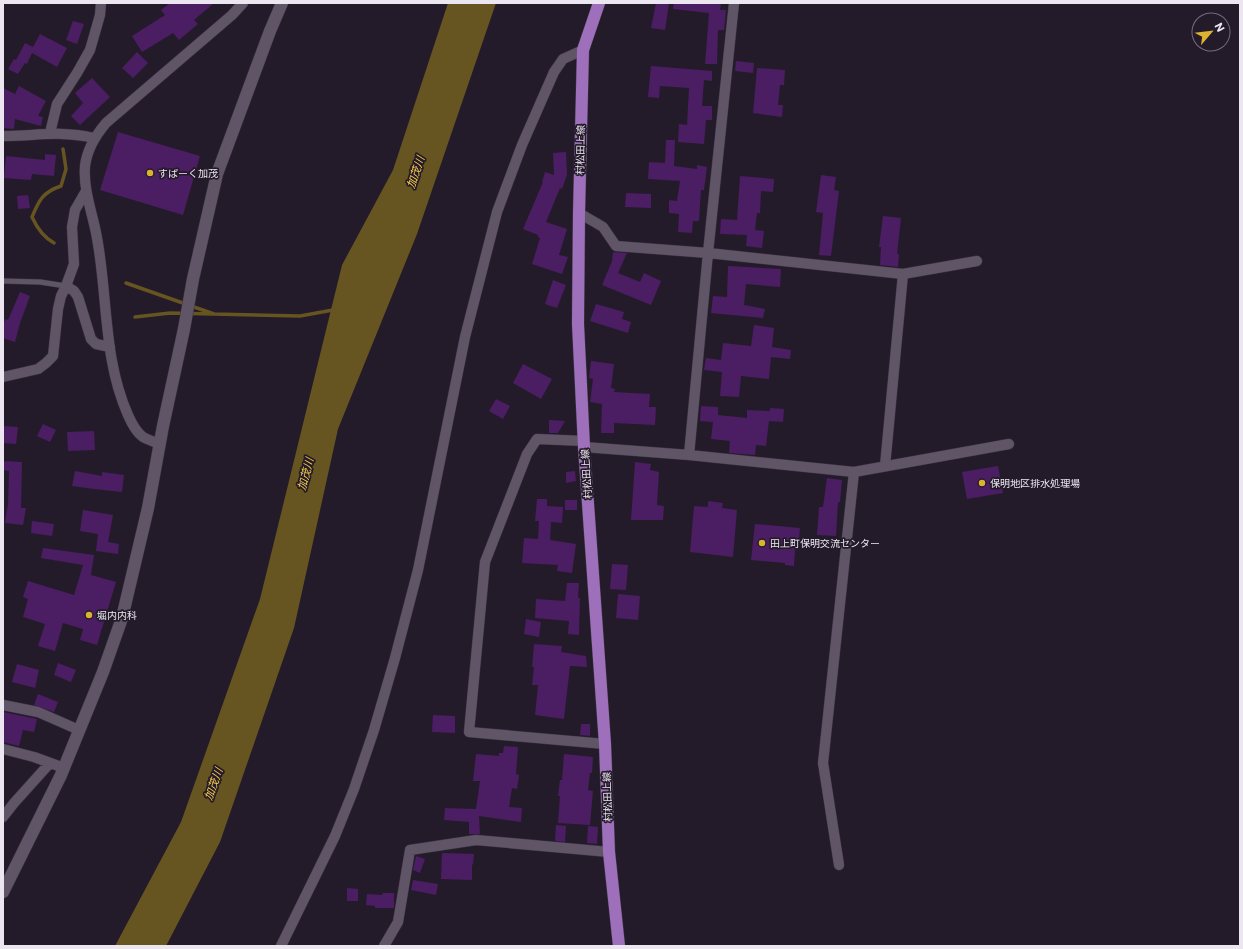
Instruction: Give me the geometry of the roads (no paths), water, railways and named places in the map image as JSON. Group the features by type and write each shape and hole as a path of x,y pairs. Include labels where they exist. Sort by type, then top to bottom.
{"main road":[{"name":"村松田上線","path":"599,3 583,50 578,324 584,444 605,744 609,852 619,946"}],"street":[{"path":"50,133 57,104 90,50 100,15 101,3"},
{"path":"160,444 143,437 136,430 130,420 118,389 110,347 98,238 86,191 85,167 88,151 94,138 106,123 232,15 243,3"},
{"path":"3,892 29,842 64,768 103,672 122,618 148,508 193,279 217,174 270,31 282,3"},
{"path":"689,455 708,252 734,3"},
{"path":"281,946 335,836 361,767 393,665 418,570 465,337 497,212 522,145 554,72 563,59 583,50"},
{"path":"3,136 50,133 80,134 94,138"},
{"path":"3,377 38,369 53,356 60,296 66,286 74,264 72,226 75,210 86,191"},
{"path":"579,213 603,227 616,246 708,252 903,274 977,261"},
{"path":"885,466 903,274"},
{"path":"66,286 74,291 78,297 91,339 96,344 110,347"},
{"path":"605,744 469,732 485,562 527,454 537,440 854,472 1009,444"},
{"path":"839,865 823,763 854,472"},
{"path":"3,705 38,712 79,730"},
{"path":"3,749 64,768"},
{"path":"3,817 50,763"},
{"path":"3,802 14,803"},
{"path":"384,946 398,922 410,850 476,840 609,852"}],"lane":[{"path":"3,281 22,281 66,286"}],"water":[{"name":"加茂川","path":"448,3 496,3 417,234 338,429 294,628 220,842 166,946 115,946 181,822 260,599 342,265 393,170"}],"waterway":[{"path":"54,243 41,232 32,217 42,197 55,188 61,186 66,169 63,149"},
{"path":"126,283 214,314"},
{"path":"135,317 170,313 300,316 333,310"}],"place":[{"name":"すぱーく加茂","path":"150,173"},
{"name":"保明地区排水処理場","path":"982,483"},
{"name":"田上町保明交流センター","path":"762,543"},
{"name":"堀内内科","path":"89,615"}]}
